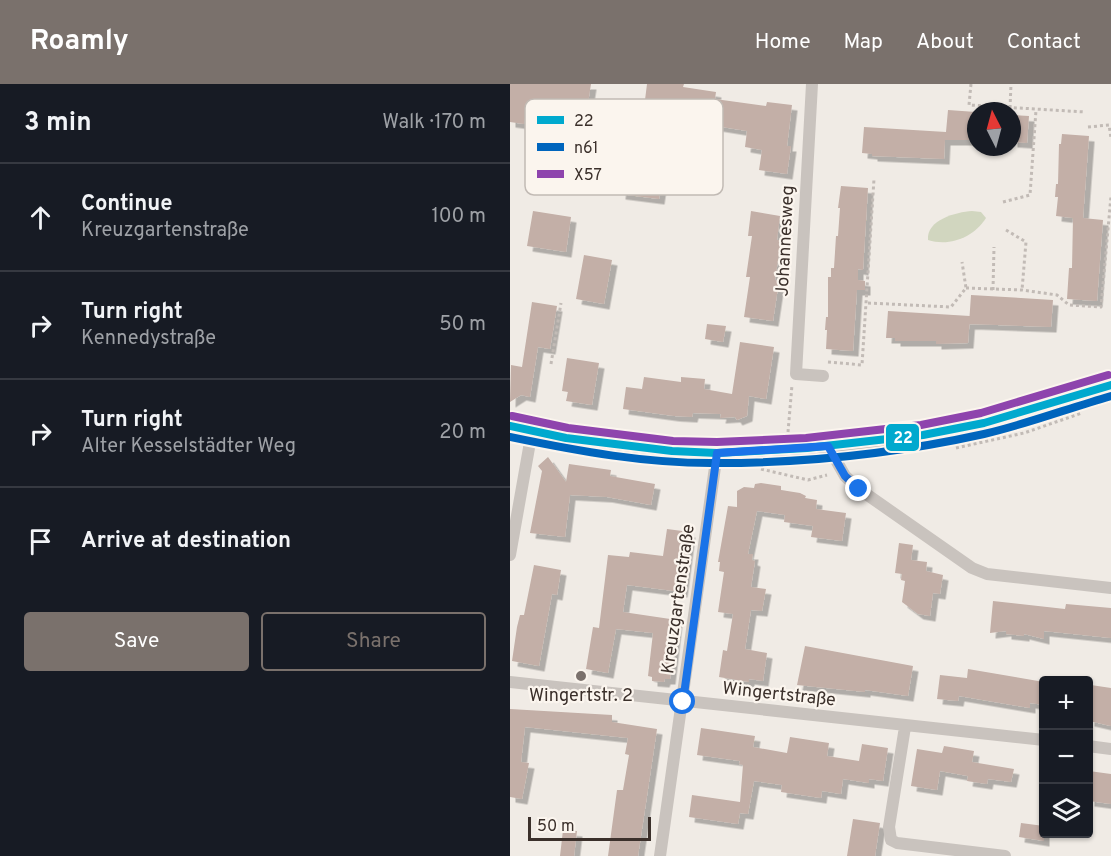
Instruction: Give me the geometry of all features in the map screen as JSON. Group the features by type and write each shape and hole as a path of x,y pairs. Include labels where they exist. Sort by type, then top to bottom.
{"main road":[{"path":"510,426 629,447 717,453 787,449 923,435 984,423 1111,385"}],"street":[{"name":"Johannesweg","path":"796,375 812,84"},
{"path":"796,375 823,376"},
{"path":"510,555 532,431"},
{"path":"828,446 845,476 859,489 972,568 1008,578 1111,588"},
{"name":"Kreuzgartenstraße","path":"660,856 717,453"},
{"name":"Wingertstraße","path":"510,682 905,727 1039,740"},
{"path":"905,727 889,827 891,840 897,843 1005,856"},
{"path":"1093,747 1111,749"}],"path":[{"path":"969,102 971,84"},
{"path":"1010,102 1011,84"},
{"path":"1021,109 1085,112"},
{"path":"1003,202 1030,195 1036,110"},
{"path":"1088,127 1109,126 1111,138"},
{"path":"823,376 828,362 862,365 868,303 874,179"},
{"path":"966,288 1022,290 1057,296 1069,305 1101,307 1111,196"},
{"path":"1006,230 1026,242 1022,290"},
{"path":"993,290 994,247"},
{"path":"1105,261 1111,261"},
{"path":"868,303 951,307 966,288 962,262"},
{"path":"550,363 561,303"},
{"path":"787,449 790,389 796,375"}],"green space":[{"path":"972,211 981,212 986,218 968,235 945,242 928,240 932,227 943,218"}],"building":[{"path":"510,84 591,84 589,99 525,99 524,124 510,122"},
{"path":"647,84 684,84 683,87 716,92 715,99 645,99"},
{"path":"723,100 766,106 767,102 792,105 787,146 791,146 787,174 759,170 762,150 745,147 747,131 723,127"},
{"path":"948,110 967,111 967,140 945,140 944,159 872,156 872,154 862,153 864,127 946,132"},
{"path":"1021,116 1029,116 1027,143 1021,143"},
{"path":"1062,134 1089,136 1083,218 1103,220 1097,301 1067,299 1069,268 1072,268 1073,218 1056,216 1058,197 1055,197 1056,184 1058,184 1059,144 1061,144"},
{"path":"841,186 868,188 863,270 858,269 858,280 865,281 865,290 857,290 853,351 826,349 828,277 831,277 831,268 834,268"},
{"path":"628,195 660,195 659,199"},
{"path":"533,211 571,217 566,252 527,246"},
{"path":"751,211 780,216 777,240 781,240 775,280 779,281 773,321 744,317 750,277 746,277 752,236 748,236"},
{"path":"584,255 612,260 604,304 576,299"},
{"path":"971,295 1053,300 1051,327 969,324"},
{"path":"532,302 557,306 550,349 538,347 530,397 521,395 510,402 511,365 522,367"},
{"path":"888,311 970,316 968,343 936,344 936,341 895,341 895,338 886,338"},
{"path":"707,324 726,326 723,342 705,339"},
{"path":"740,342 774,347 766,399 749,396 747,416 737,420 735,417 720,418 721,414 693,413 692,417 623,409 626,387 642,389 644,377 681,382 681,377 705,379 704,389 732,394"},
{"path":"567,358 599,363 592,405 566,401 568,392 562,391"},
{"path":"548,457 566,482 569,464 611,470 610,476 655,484 651,505 607,497 570,495 565,537 530,533 542,471 538,466"},
{"path":"755,484 781,486 781,490 800,493 806,496 805,498 817,500 816,509 846,513 842,541 811,537 813,526 784,522 785,515 757,511 748,554 753,554 752,560 755,561 751,587 766,589 762,611 751,610 745,649 767,653 763,681 749,679 749,682 719,677 723,650 727,651 733,614 718,612 724,572 719,571 720,562 718,562 728,506 737,507 737,491 744,487 754,488"},
{"path":"667,529 690,532 682,592 627,585 623,612 677,620 670,679 665,679 664,682 652,681 652,677 648,676 653,633 616,629 608,673 586,669 593,627 599,628 608,555 629,557 630,552 663,556"},
{"path":"899,543 913,545 911,560 927,562 926,571 943,575 940,594 933,593 930,616 918,614 902,602 905,581 901,580 902,574 895,573"},
{"path":"534,565 561,570 557,595 552,594 539,666 512,661 517,627 520,615 524,615"},
{"path":"993,601 1065,609 1066,604 1111,608 1111,638 1044,631 1044,639 1024,634 1024,636 1006,634 1006,631 990,633"},
{"path":"805,646 913,666 908,696 797,685"},
{"path":"968,669 1039,681 1039,704 1030,703 1030,708 959,696 958,701 937,699 940,675 967,678"},
{"path":"1093,685 1111,688 1111,726 1093,722"},
{"path":"510,709 612,715 612,722 657,729 638,856 608,856 617,790 623,790 629,755 625,754 628,738 525,727 521,762 529,763 522,799 510,797"},
{"path":"701,728 755,736 753,747 787,753 790,737 829,743 827,756 859,761 862,744 888,748 883,781 869,779 869,783 843,779 841,794 822,791 821,798 781,792 782,785 754,781 748,814 740,813 738,824 689,817 692,795 740,802 743,765 739,764 740,761 697,755"},
{"path":"944,746 974,751 972,762 1014,769 1011,782 988,779 987,784 967,781 968,776 940,771 937,790 911,786 917,749 942,753"},
{"path":"1093,772 1111,774 1111,804 1093,802"},
{"path":"853,819 880,823 875,856 847,856"},
{"path":"1021,823 1039,825 1039,838 1044,838 1044,841 1019,837"},
{"path":"563,830 577,831 574,856 560,856"}],"transit line":[{"name":"X57","path":"512,416 568,428 673,441 717,442 806,438 921,425 981,413 1108,375"},
{"name":"22","path":"510,426 566,438 672,451 717,453 807,448 923,435 984,423 1111,385"},
{"name":"n61","path":"510,437 587,452 692,463 751,463 818,459 919,447 984,434 1111,396"}],"place":[{"name":"Wingertstr. 2","path":"581,676"}],"route":[{"path":"683,702 717,453 828,446 845,476 859,489"}]}
